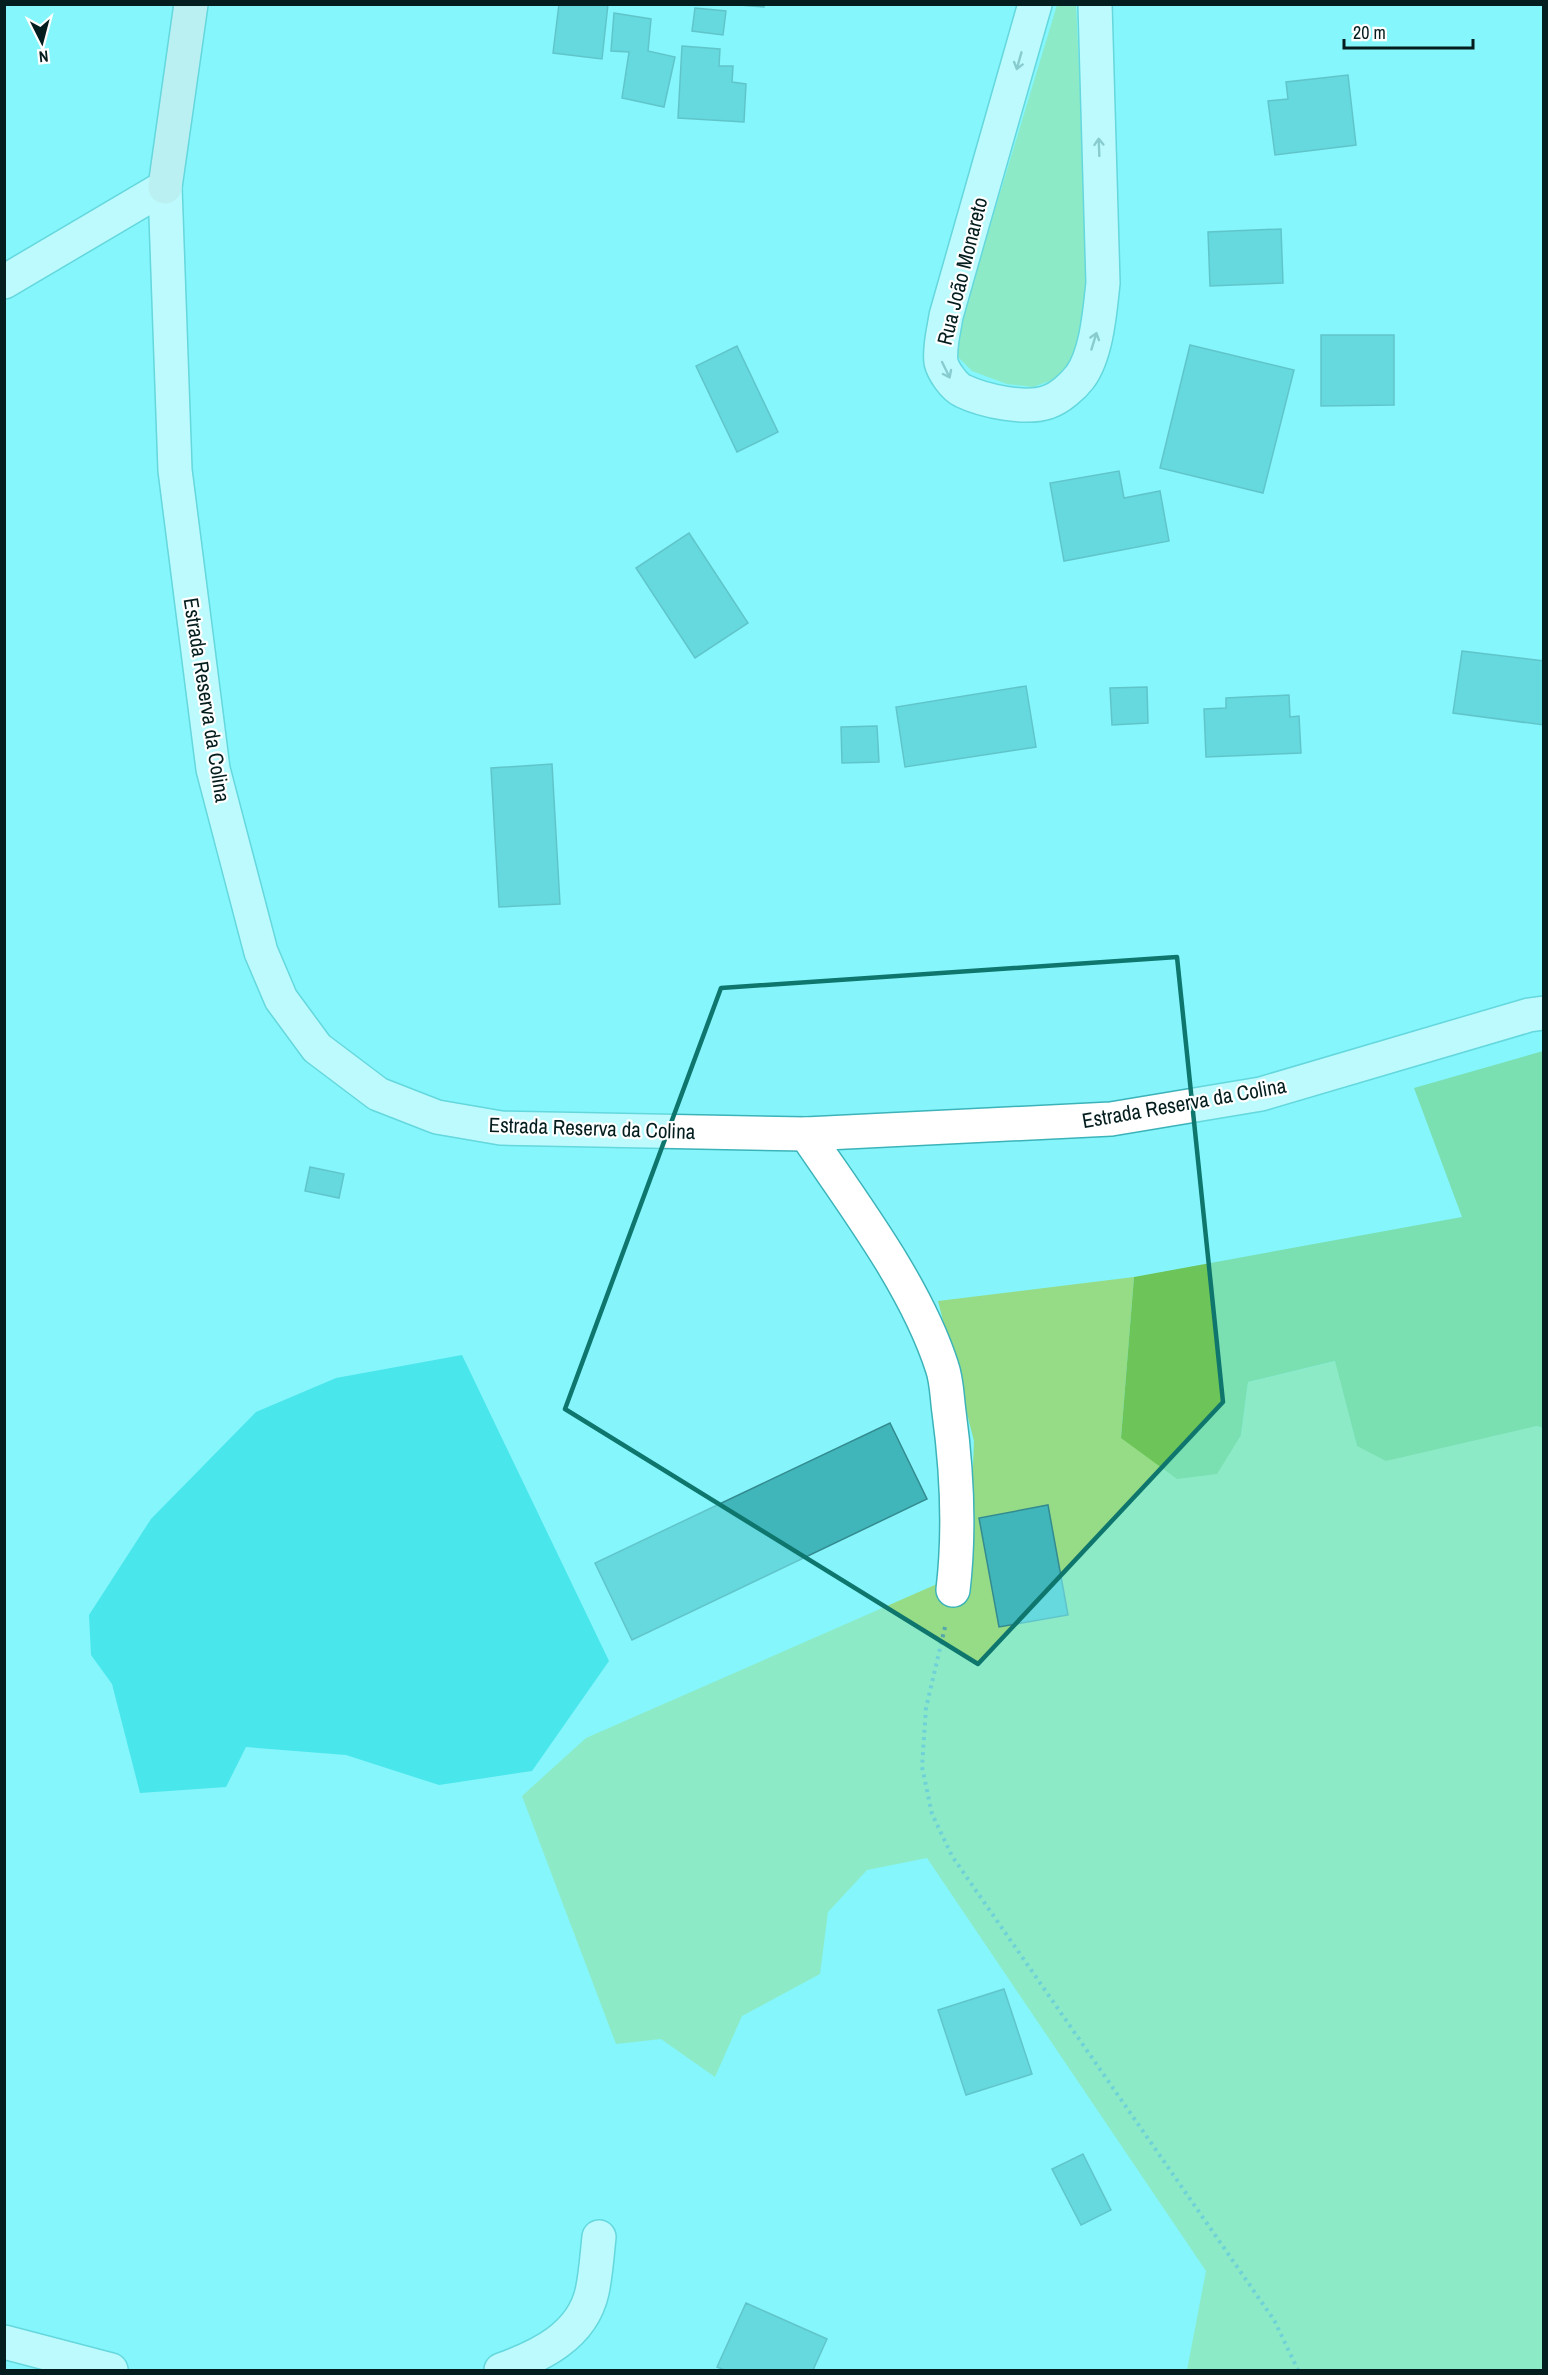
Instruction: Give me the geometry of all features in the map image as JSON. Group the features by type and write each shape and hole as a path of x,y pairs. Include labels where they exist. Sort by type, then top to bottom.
{"main road":[{"path":"165,187 191,4"}],"street":[{"name":"Rua João Monareto","path":"1035,4 946,316 941,363 949,378 960,390 992,400 1027,406 1049,402 1069,389 1082,375 1098,326 1103,283 1095,4"},
{"path":"4,282 165,187"},
{"name":"Estrada Reserva da Colina","path":"165,187 175,470 213,769 255,932 281,999 317,1048 378,1094 437,1117 501,1128 806,1134 1111,1119 1261,1094 1529,1015 1544,1013"},
{"path":"806,1134 898,1273 943,1368 951,1428 957,1506 957,1555 953,1590"},
{"path":"501,2370 534,2359 564,2338 582,2318 592,2293 599,2237"},
{"path":"4,2342 111,2370"}],"path":[{"path":"953,1590 926,1708 922,1767 932,1814 952,1856 1274,2320 1298,2370"}],"highlighted area":[{"path":"1177,957 1223,1402 978,1664 565,1409 721,988"}],"green space":[{"path":"1057,5 1076,5 1089,275 1083,326 1069,365 1055,379 1033,387 1007,384 972,371 958,357 955,342"},
{"path":"1543,1051 1543,1428 1537,1426 1386,1461 1357,1446 1335,1361 1248,1382 1241,1435 1217,1474 1177,1479 1121,1438 1134,1277 1462,1217 1414,1088"},
{"path":"1134,1277 1121,1438 1241,1435 1248,1382 1336,1361 1357,1446 1537,1426 1543,1428 1543,2370 1187,2370 1206,2271 927,1858 867,1870 828,1912 820,1974 742,2016 715,2077 661,2039 616,2044 522,1796 586,1738 969,1570 974,1441 938,1301"}],"water":[{"path":"462,1355 609,1661 532,1771 439,1785 346,1755 246,1747 226,1787 140,1793 112,1684 91,1655 89,1615 151,1519 256,1412 336,1378"}],"building":[{"path":"559,4 608,4 602,59 553,53"},
{"path":"727,4 764,4 764,7"},
{"path":"695,8 726,11 723,35 692,31"},
{"path":"614,13 651,19 648,51 675,57 664,107 622,98 629,52 611,51"},
{"path":"682,46 720,49 719,66 733,66 732,82 746,84 744,122 678,118"},
{"path":"1348,75 1356,145 1275,155 1268,101 1288,99 1286,82"},
{"path":"1281,229 1283,283 1210,286 1208,232"},
{"path":"1321,335 1394,335 1394,405 1321,406"},
{"path":"1190,345 1294,370 1263,493 1160,468"},
{"path":"737,346 778,432 737,452 696,366"},
{"path":"1119,471 1124,498 1160,491 1169,541 1064,561 1050,483"},
{"path":"689,533 748,623 695,658 636,568"},
{"path":"1462,651 1544,661 1544,725 1453,713"},
{"path":"1026,686 1036,747 905,767 896,707"},
{"path":"1147,687 1148,723 1112,725 1110,688"},
{"path":"1289,695 1290,717 1299,716 1301,753 1206,757 1204,709 1226,708 1226,698"},
{"path":"877,726 879,762 842,763 841,727"},
{"path":"552,764 560,904 499,907 491,768"},
{"path":"310,1167 344,1174 339,1198 305,1191"},
{"path":"890,1423 927,1499 632,1640 595,1563"},
{"path":"1048,1505 1068,1615 999,1627 979,1518"},
{"path":"1004,1989 1032,2074 966,2095 938,2010"},
{"path":"1083,2154 1111,2210 1081,2225 1052,2169"},
{"path":"746,2303 827,2339 813,2370 725,2370 717,2367"}]}
